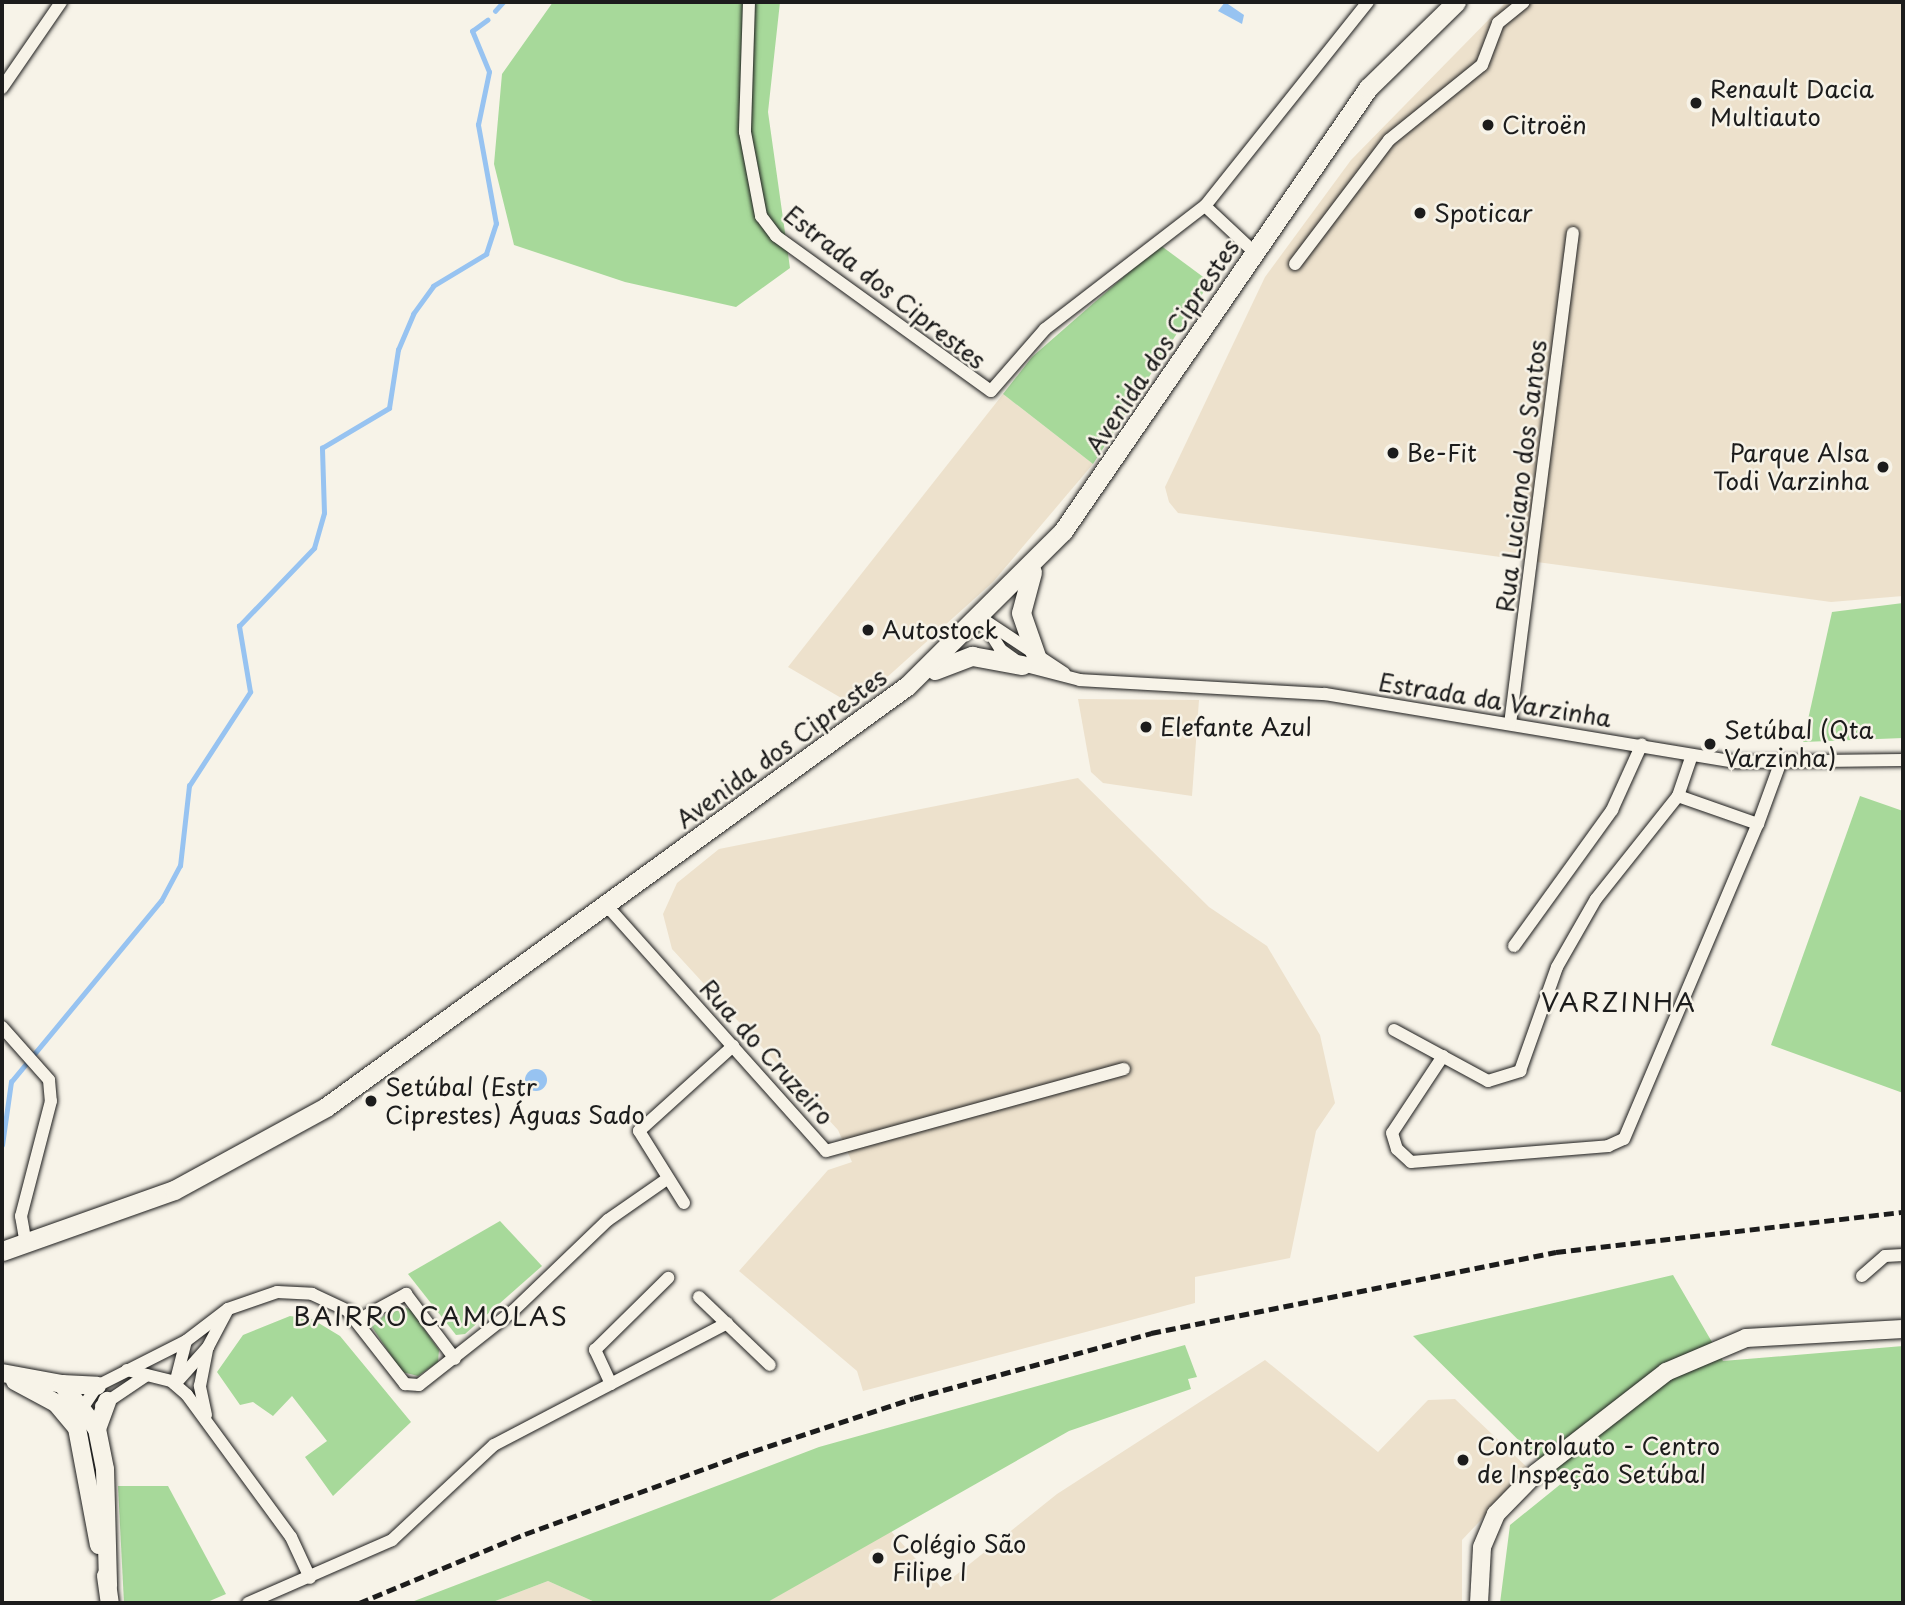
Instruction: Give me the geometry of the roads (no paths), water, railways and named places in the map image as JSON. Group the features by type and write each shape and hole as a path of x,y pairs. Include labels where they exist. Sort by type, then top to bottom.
{"main road":[{"name":"Avenida dos Ciprestes","path":"2,1251 174,1190 290,1128 608,907 907,686 981,618 1042,556 1096,488 1368,88 1456,2"},
{"path":"907,686 963,656 1029,661 1021,612 1023,588 1042,556"},
{"path":"1479,1603 1482,1547 1496,1514 1536,1473 1666,1372 1746,1338 1903,1329"},
{"path":"2,1374 42,1392 97,1429"},
{"path":"2,1374 102,1393 97,1429 106,1480 109,1595"},
{"path":"62,1384 78,1414 109,1595"}],"street":[{"path":"2,89 61,2"},
{"name":"Estrada dos Ciprestes","path":"749,2 746,132 761,216 776,236 839,276 975,386 991,391 1002,385 1045,329 1205,206 1368,2"},
{"path":"1295,264 1390,140 1482,65 1498,23 1524,2"},
{"path":"1205,206 1255,253"},
{"name":"Rua Luciano dos Santos","path":"1510,724 1573,233"},
{"name":"Estrada da Varzinha","path":"981,618 1000,649 1080,680 1325,694 1642,744 1692,755 1780,764 1903,760"},
{"path":"1514,946 1612,810 1642,744"},
{"path":"1394,1030 1488,1081 1520,1071 1558,967 1596,899 1678,796 1692,755"},
{"path":"1443,1056 1392,1133 1397,1149 1411,1162 1608,1146 1624,1139 1758,824 1780,764"},
{"path":"1678,796 1758,824"},
{"name":"Rua do Cruzeiro","path":"608,907 827,1151 1124,1069"},
{"path":"2,1027 45,1073 51,1101 21,1216 26,1244"},
{"path":"684,1203 667,1179 640,1128 733,1046"},
{"path":"78,1414 127,1370 186,1341 228,1309 291,1291 318,1296 358,1320 407,1385 419,1385 455,1359 608,1220 667,1179"},
{"path":"1862,1276 1885,1256 1903,1255"},
{"path":"611,1384 596,1350 668,1278"},
{"path":"358,1320 406,1294 455,1359"},
{"path":"699,1297 770,1365"},
{"path":"175,1384 208,1347 228,1309"},
{"path":"248,1603 392,1540 494,1445 727,1324"},
{"path":"175,1384 186,1341"},
{"path":"208,1347 200,1386 208,1421"},
{"path":"127,1370 175,1384 208,1421 291,1537 310,1578"},
{"path":"102,1393 147,1375"}],"water":[{"path":"1225,2 1244,15 1242,24 1218,11"},
{"path":"536,1069 544,1072 547,1080 544,1088 536,1091 528,1088 525,1080 528,1072"}],"waterway":[{"path":"495,11 503,2"},
{"path":"2,1145 11,1082 161,901 180,866 189,786 250,692 239,626 314,548 324,513 322,448 389,408 398,350 413,314 433,286 486,254 496,224 478,125 489,72 472,31 487,20"}],"railway":[{"path":"359,1603 525,1534 739,1456 914,1398 1151,1333 1556,1252 1903,1212"}],"place":[{"name":"Renault Dacia Multiauto","path":"1696,103"},
{"name":"Citroën","path":"1488,125"},
{"name":"Spoticar","path":"1420,213"},
{"name":"Be-Fit","path":"1393,453"},
{"name":"Parque Alsa Todi Varzinha","path":"1883,467"},
{"name":"Autostock","path":"868,630"},
{"name":"Elefante Azul","path":"1146,727"},
{"name":"Setúbal (Qta Varzinha)","path":"1710,744"},
{"name":"Setúbal (Estr Ciprestes) Águas Sado","path":"371,1101"},
{"name":"Controlauto - Centro de Inspeção Setúbal","path":"1463,1460"},
{"name":"Colégio São Filipe I","path":"878,1558"}],"district":[{"name":"VARZINHA","path":"1619,1002"},
{"name":"BAIRRO CAMOLAS","path":"431,1316"}]}
